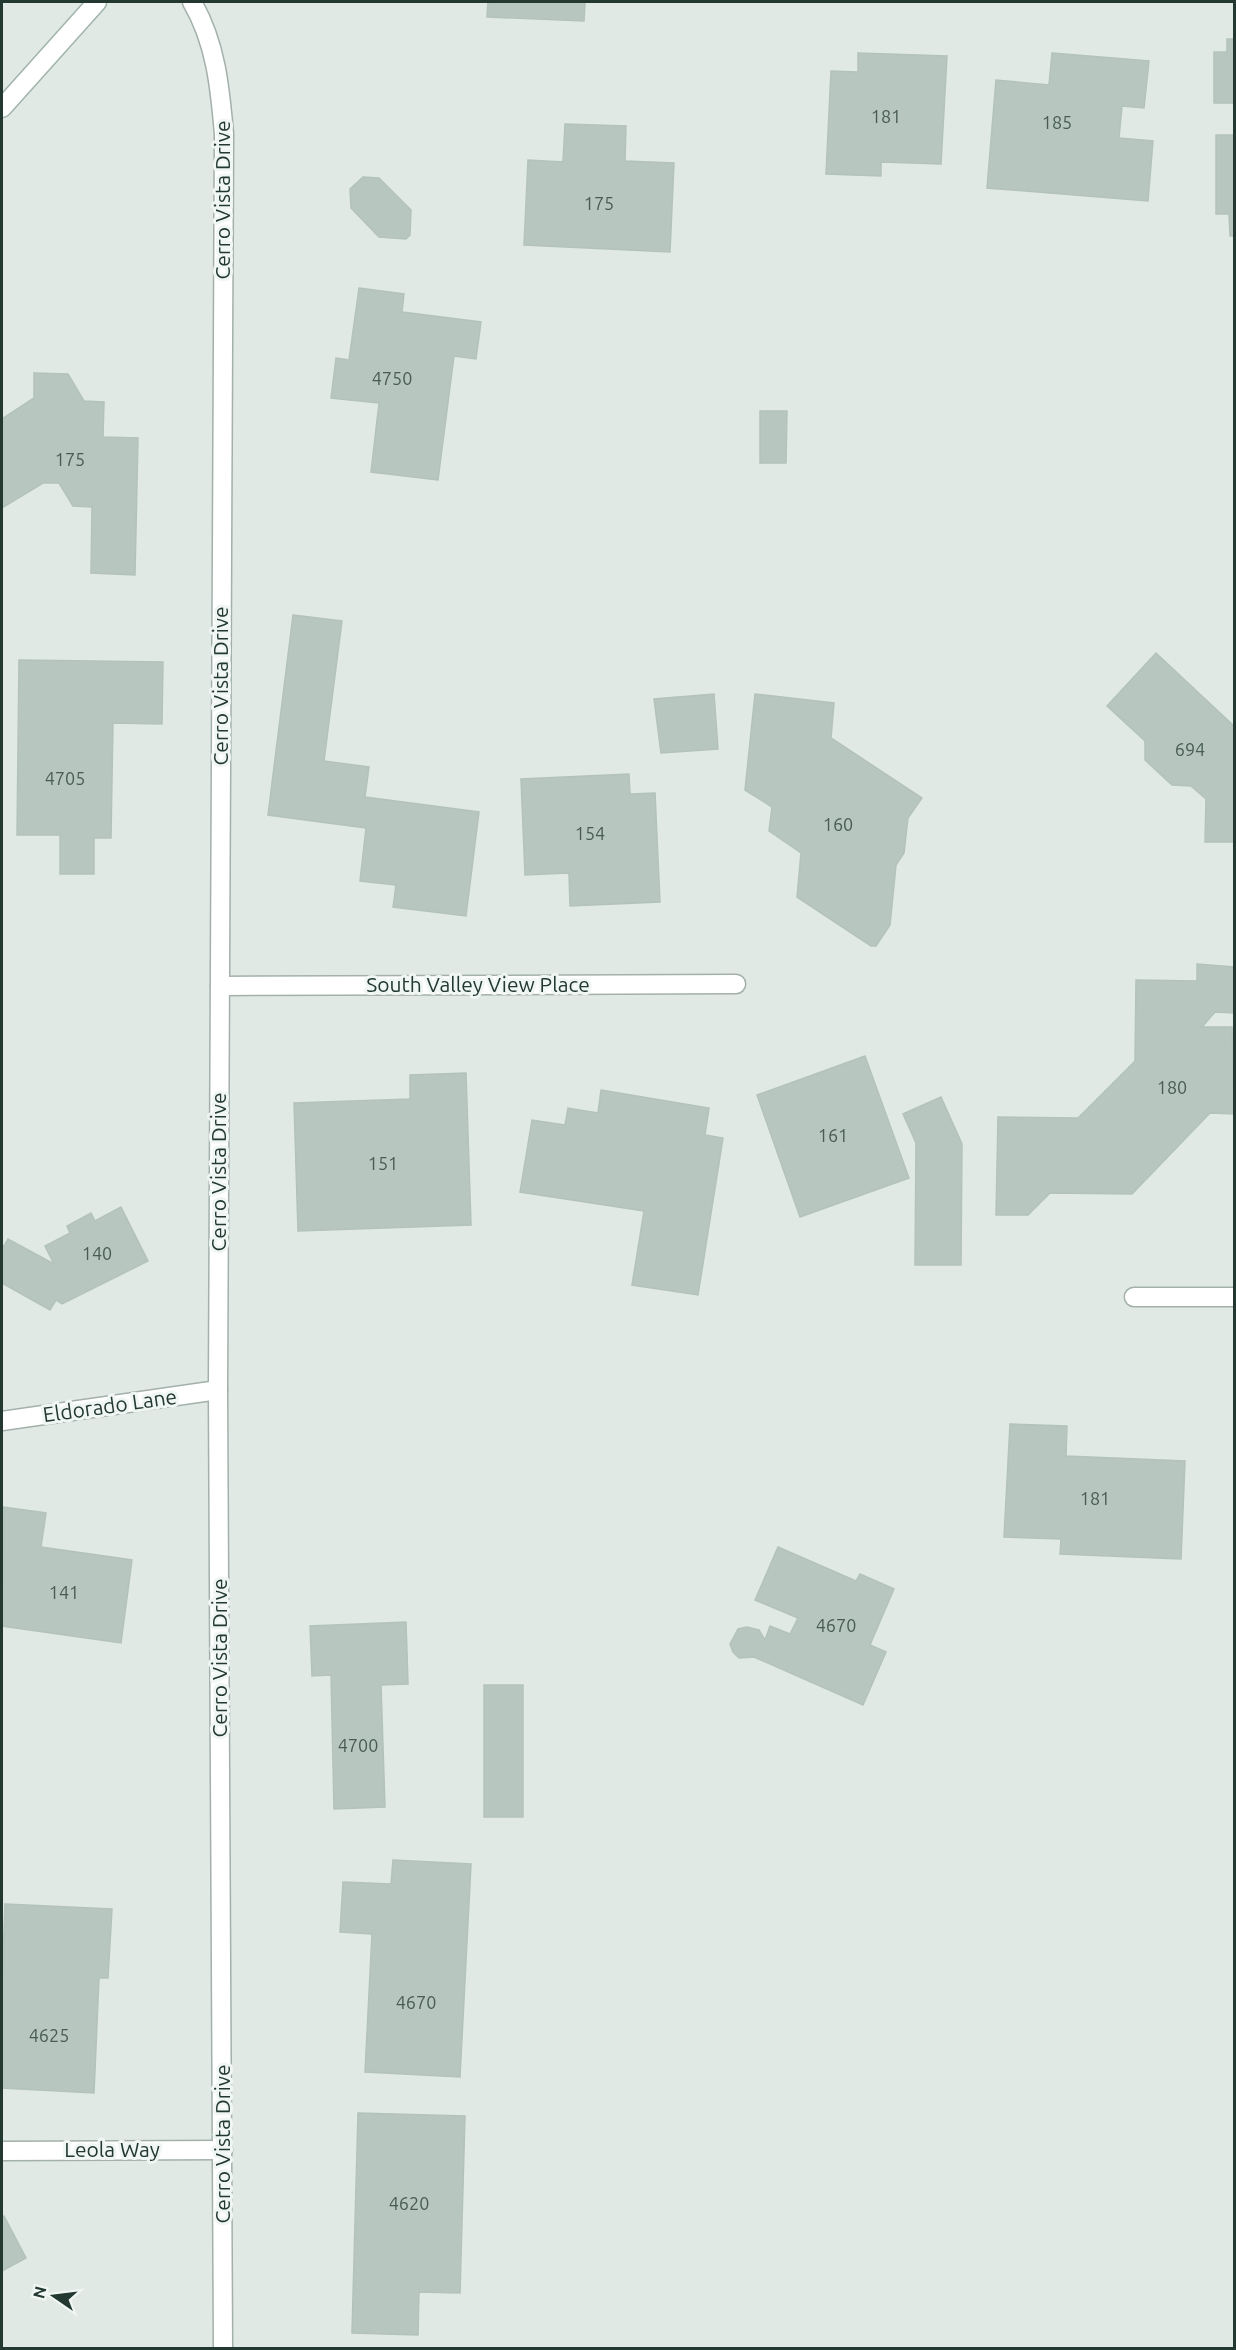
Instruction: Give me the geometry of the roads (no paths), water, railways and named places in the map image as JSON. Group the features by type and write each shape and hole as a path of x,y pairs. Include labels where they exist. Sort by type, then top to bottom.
{"street":[{"path":"2,108 97,2"},
{"name":"Cerro Vista Drive","path":"192,2 200,14 218,69 224,134 218,1390 223,2349"},
{"name":"South Valley View Place","path":"220,986 736,984"},
{"path":"1134,1297 1234,1297"},
{"name":"Eldorado Lane","path":"2,1421 218,1390"},
{"name":"Leola Way","path":"2,2151 223,2150"}]}
